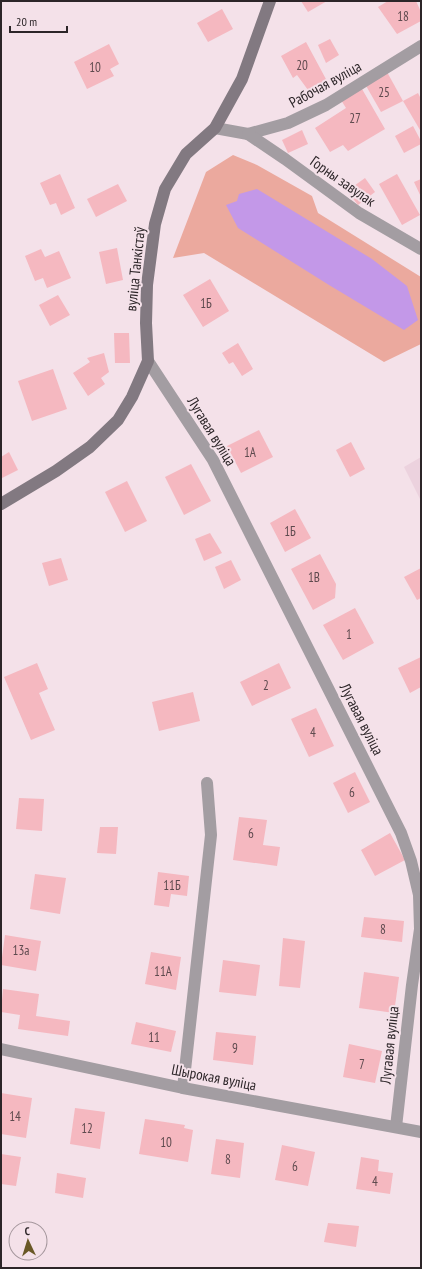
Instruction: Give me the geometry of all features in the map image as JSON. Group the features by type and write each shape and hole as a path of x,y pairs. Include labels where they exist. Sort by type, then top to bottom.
{"street":[{"name":"вуліца Танкістаў","path":"1,504 56,471 90,447 118,420 132,397 148,361 146,323 147,292 155,224 165,189 186,154 215,128 242,79 270,1"},
{"name":"Рабочая вуліца","path":"215,128 248,134 288,123 326,105 421,46"},
{"name":"Горны завулак","path":"248,134 359,213 421,249"},
{"name":"Лугавая вуліца","path":"148,361 213,460 401,833 411,861 419,895 420,930 412,985 396,1127"},
{"path":"183,1088 211,835 207,782"},
{"name":"Шырокая вуліца","path":"1,1049 183,1088 421,1132"}],"shaded area":[{"path":"233,155 257,165 312,196 318,213 421,277 421,344 384,362 204,253 173,258 206,172"},
{"path":"257,189 372,259 407,286 418,320 404,330 238,228 226,205 237,201 239,194"},
{"path":"421,457 421,501 404,467"}],"building":[{"path":"301,1 327,1 308,12"},
{"path":"388,1 416,1 421,12 421,21 397,34 378,7"},
{"path":"222,9 233,29 208,42 197,23"},
{"path":"330,39 339,55 326,63 318,45"},
{"path":"306,42 327,81 308,90 297,75 293,78 281,56"},
{"path":"109,44 119,64 110,69 114,76 87,89 74,62"},
{"path":"387,72 403,101 381,112 365,84"},
{"path":"362,89 385,129 348,151 343,145 330,152 315,128 346,108 341,100"},
{"path":"418,93 421,99 420,130 403,101"},
{"path":"413,126 421,141 421,144 404,153 395,136"},
{"path":"302,130 308,144 288,153 282,140"},
{"path":"60,174 75,208 61,215 56,203 50,205 40,183"},
{"path":"397,174 420,215 402,225 379,184"},
{"path":"365,178 375,192 358,205 347,191"},
{"path":"421,179 421,197 414,182"},
{"path":"118,184 127,201 96,217 87,199"},
{"path":"117,248 123,280 106,284 99,252"},
{"path":"41,249 45,257 59,251 71,278 47,288 43,278 35,281 25,256"},
{"path":"210,279 229,311 203,327 183,295"},
{"path":"58,295 70,315 50,326 39,305"},
{"path":"114,333 129,333 130,363 115,363"},
{"path":"238,343 253,369 242,376 233,362 229,364 222,353"},
{"path":"104,353 109,372 101,378 105,384 88,396 73,373 90,362 87,358"},
{"path":"53,369 67,409 32,421 18,381"},
{"path":"259,430 273,457 241,473 227,446"},
{"path":"351,442 365,469 350,477 336,450"},
{"path":"9,452 18,470 2,478 1,457"},
{"path":"191,464 211,501 184,515 165,477"},
{"path":"127,481 147,521 125,532 105,492"},
{"path":"295,509 311,538 285,552 270,523"},
{"path":"210,533 222,553 204,561 195,539"},
{"path":"320,554 336,584 335,598 313,610 291,569"},
{"path":"61,558 68,580 49,586 42,563"},
{"path":"231,560 241,580 224,589 215,567"},
{"path":"421,568 421,598 417,600 404,577"},
{"path":"355,608 374,643 343,660 323,625"},
{"path":"421,657 421,687 410,693 398,668"},
{"path":"37,663 48,689 39,693 55,730 31,740 4,677"},
{"path":"279,663 291,688 252,706 240,682"},
{"path":"193,692 200,721 159,731 152,702"},
{"path":"316,708 334,746 309,757 291,719"},
{"path":"355,772 370,802 348,813 333,783"},
{"path":"19,798 44,799 42,831 16,829"},
{"path":"239,817 267,820 263,845 280,847 277,866 233,860"},
{"path":"100,827 118,827 116,854 97,853"},
{"path":"390,833 405,860 375,876 361,850"},
{"path":"158,872 189,876 187,896 171,894 169,907 154,905"},
{"path":"35,874 66,878 60,914 30,909"},
{"path":"364,917 404,921 402,942 361,937"},
{"path":"5,935 41,941 36,971 1,965"},
{"path":"283,938 305,941 300,988 279,986"},
{"path":"151,952 181,957 176,990 145,984"},
{"path":"223,960 260,965 256,996 219,992"},
{"path":"364,972 399,977 394,1013 359,1008"},
{"path":"3,989 39,994 36,1016 70,1021 68,1036 18,1029 20,1015 1,1012"},
{"path":"136,1022 176,1031 171,1052 131,1044"},
{"path":"216,1032 256,1036 253,1065 213,1060"},
{"path":"349,1044 382,1051 375,1083 343,1077"},
{"path":"1,1093 32,1098 26,1138 1,1134"},
{"path":"75,1108 105,1112 100,1149 70,1144"},
{"path":"145,1119 185,1125 184,1128 193,1130 188,1162 139,1154"},
{"path":"216,1139 244,1143 240,1178 211,1174"},
{"path":"282,1145 315,1152 308,1186 275,1180"},
{"path":"1,1154 21,1157 16,1186 1,1184"},
{"path":"361,1157 379,1160 378,1171 393,1173 390,1194 356,1189"},
{"path":"57,1173 86,1178 83,1198 55,1193"},
{"path":"328,1223 359,1226 356,1247 324,1242"}]}
